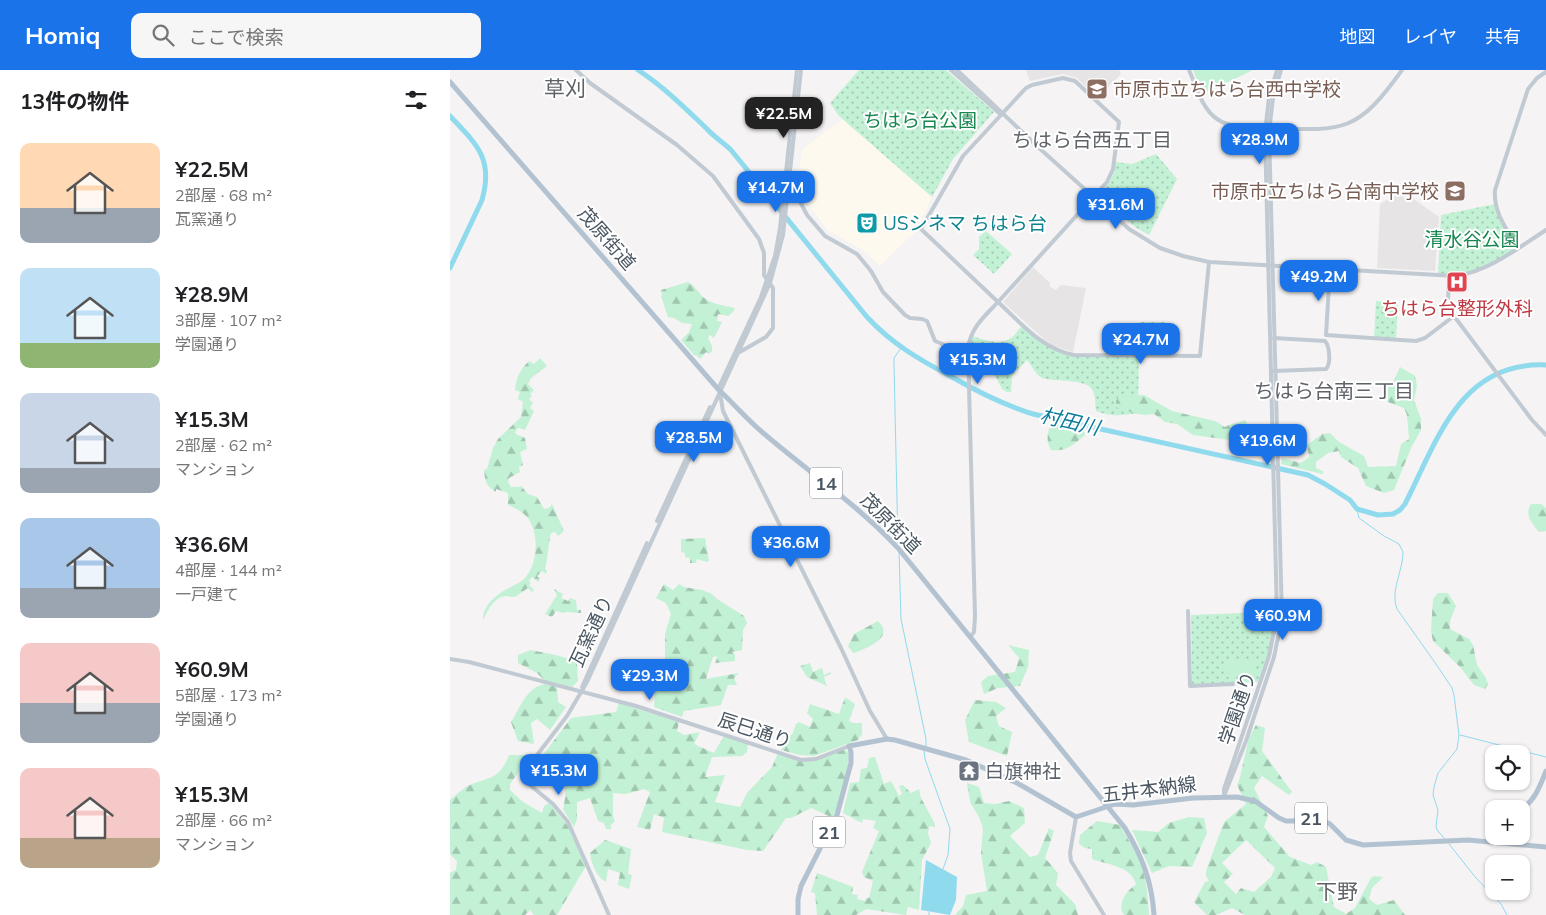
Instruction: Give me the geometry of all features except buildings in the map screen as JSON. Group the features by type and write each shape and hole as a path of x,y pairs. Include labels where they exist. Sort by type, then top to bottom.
{"main road":[{"name":"茂原街道","path":"450,82 742,414 877,526 898,548 1125,828 1142,858 1149,879 1154,915"},
{"path":"849,746 895,740 966,760 1017,783 1076,817"},
{"name":"21","path":"798,915 800,886 837,814 851,763 849,746"},
{"path":"1530,803 1535,797 1546,771"},
{"name":"五井本納線","path":"1076,817 1107,806 1224,796 1242,797 1255,801 1286,821 1293,822 1308,818 1322,820 1330,824 1342,837 1356,844 1368,846 1468,840 1485,841"},
{"name":"五井本納線","path":"1530,845 1546,846"}],"street":[{"path":"576,70 590,83 677,146 718,181 761,244 764,254 764,275 773,290 772,331 766,337 738,353"},
{"path":"786,188 799,70"},
{"path":"951,70 998,112 1003,114"},
{"path":"957,70 1130,229 1147,241 1183,256 1210,262 1449,276 1473,272 1493,263 1546,230"},
{"path":"1189,70 1208,111 1216,119 1233,125 1322,130 1350,124 1362,117 1377,104 1402,70"},
{"path":"1224,796 1278,645 1282,618 1275,450 1267,127 1269,98 1277,70"},
{"path":"1267,127 1281,70"},
{"path":"1518,248 1498,213 1495,190 1528,89 1537,78 1546,72"},
{"path":"970,636 974,632 975,616 970,399 967,359 969,341 975,326 998,302 1107,182 1111,174 1119,122 1074,81 1062,78 1026,88 962,158 921,229 998,302 1042,342 1054,349 1074,355 1199,357 1202,354 1210,262"},
{"path":"775,181 796,194 802,208 820,231 834,243 856,254 871,270 883,292 905,315 910,318 927,321 937,342 945,345 958,356 967,359"},
{"name":"瓦窯通り","path":"719,390 738,353 777,260 786,188"},
{"path":"1270,265 1274,338 1273,371"},
{"path":"1330,269 1326,335 1416,341 1425,338 1454,316"},
{"path":"1449,276 1448,300 1454,316 1504,384 1546,435"},
{"name":"瓦窯通り","path":"609,915 568,822 553,804 525,781 523,776 526,769 567,716 580,692 769,282"},
{"path":"1273,371 1326,369 1329,365 1328,345 1325,342 1274,338"},
{"path":"719,390 723,411 841,648 869,709 887,740"},
{"name":"学園通り","path":"1224,796 1224,789 1269,656 1277,616 1276,479"},
{"path":"1188,611 1190,686 1233,684"},
{"name":"辰巳通り","path":"450,659 469,662 651,711 801,760 816,759 849,746"},
{"path":"1257,692 1262,694"},
{"path":"1076,817 1070,853 1071,861 1104,915"}],"shaded area":[{"name":"市原市立ちはら台西中学校","path":"1026,70 1119,70 1121,74 1097,98 1077,78 1063,74 1030,81"},
{"path":"843,119 932,197 916,231 880,266 863,250 827,230 797,190 802,149"},
{"path":"1404,192 1439,217 1435,271 1377,268 1380,204"},
{"path":"1033,267 1050,283 1050,287 1056,290 1061,285 1086,288 1073,352 1054,346 1045,340 1003,302"}],"green space":[{"name":"ちはら台公園","path":"859,70 946,70 994,112 953,159 932,197 839,116 830,103"},
{"path":"1193,70 1253,70 1203,94"},
{"path":"1156,154 1177,179 1149,235 1135,227 1100,193 1111,179 1116,162 1132,164"},
{"name":"清水谷公園","path":"1495,204 1518,248 1493,263 1464,275 1438,275 1441,215"},
{"path":"986,231 1012,254 994,274 973,255 979,249 979,237"},
{"path":"688,282 707,300 735,308 728,316 718,314 717,321 722,322 714,338 710,335 708,338 712,351 709,354 706,352 700,359 681,340 689,332 692,324 682,323 668,317 661,296 661,290"},
{"path":"1376,301 1398,302 1396,340 1374,339"},
{"path":"1140,322 1165,322 1165,356 1141,356"},
{"path":"1023,324 1045,344 1074,355 1139,356 1138,414 1115,415 1096,411 1095,396 1090,387 1078,382 1042,378 1027,360 1012,376 1011,392 1007,392 1002,389 996,377 979,364 967,359 970,335 1001,342 1013,336"},
{"path":"540,358 547,366 531,378 528,384 534,390 530,394 532,396 529,399 533,403 530,408 534,411 525,430 518,428 515,432 525,438 527,449 520,452 523,465 519,467 520,472 509,478 508,482 511,487 521,486 528,494 537,497 544,509 549,508 552,504 564,531 558,536 555,532 551,533 545,569 547,571 546,574 542,571 537,576 540,579 538,582 532,577 529,581 531,583 529,585 534,590 532,592 528,588 515,597 506,596 498,599 489,609 483,621 485,610 492,600 524,579 529,573 535,557 534,531 527,517 508,505 508,493 496,489 496,492 490,488 484,470 487,469 493,448 498,439 521,417 523,402 518,399 520,392 515,390 519,374 529,361 534,364"},
{"path":"1400,367 1415,376 1417,386 1414,400 1421,419 1421,430 1411,448 1394,490 1384,493 1366,486 1358,468 1341,457 1339,451 1328,453 1316,462 1316,468 1324,472 1322,474 1281,464 1282,458 1301,463 1309,457 1307,445 1322,434 1330,433 1339,442 1364,456 1368,467 1396,466 1401,444 1409,439 1407,415 1404,408 1388,402 1388,387 1392,385"},
{"path":"1144,395 1172,411 1215,421 1225,427 1244,420 1247,422 1245,434 1230,440 1193,435 1177,424 1165,422 1154,414 1144,415 1116,407 1116,401 1119,396"},
{"path":"1051,424 1064,424 1076,427 1084,431 1085,435 1065,449 1051,450 1048,437"},
{"path":"1531,504 1541,504 1546,508 1546,531 1539,532 1532,522 1528,512"},
{"path":"705,538 709,561 697,559 696,563 690,563 690,558 685,557 685,553 681,552 681,539"},
{"path":"664,584 673,590 679,584 712,594 744,616 747,623 743,630 742,650 732,652 735,655 735,661 715,663 717,656 713,657 706,679 739,673 734,678 737,685 728,685 721,705 684,711 682,717 654,707 655,691 681,690 680,684 658,685 665,660 665,634 671,614 666,603 656,598"},
{"path":"554,589 563,594 561,598 568,601 570,598 576,600 577,610 581,610 581,613 556,611 552,617 545,614 557,595"},
{"path":"1438,593 1448,593 1456,606 1450,621 1450,629 1469,639 1473,645 1477,665 1488,684 1485,689 1474,685 1460,667 1433,641 1431,631 1433,599"},
{"path":"1275,612 1270,648 1258,682 1192,684 1191,615"},
{"path":"878,621 883,627 884,632 881,637 877,642 865,649 853,653 848,646 854,634"},
{"path":"1008,645 1029,650 1028,667 1020,686 998,688 984,694 981,682 988,676 1015,672 1019,658"},
{"path":"531,650 577,663 578,681 572,687 544,680 537,673 518,663 518,655"},
{"path":"1254,660 1254,676 1226,677 1226,661"},
{"path":"810,663 813,672 822,668 824,675 830,672 831,674 824,677 827,686 807,677 800,666"},
{"path":"546,684 557,687 558,702 566,707 550,730 537,719 531,723 534,744 518,741 511,722 529,693 539,686"},
{"path":"845,697 855,704 849,721 862,723 862,734 858,740 814,756 800,755 781,750 787,735 792,735 796,724 799,722 810,727 813,719 807,713 810,704 839,714"},
{"path":"975,700 996,702 1006,708 996,716 999,726 1012,732 1007,756 969,742 965,720"},
{"path":"619,703 679,722 677,731 684,735 700,732 694,744 714,753 724,736 748,744 747,752 742,756 712,757 705,777 725,775 715,802 740,807 747,793 772,767 778,753 804,761 844,749 849,753 847,772 839,802 827,831 825,828 831,817 811,808 791,818 786,818 763,851 747,850 662,832 664,818 654,814 650,830 637,827 650,792 644,789 626,794 613,793 613,817 615,821 610,826 612,828 610,829 606,829 604,823 598,821 590,798 577,802 577,819 574,827 563,809 564,787 550,770 555,764 549,756 540,759 571,718 616,712"},
{"path":"1256,725 1265,728 1262,751 1292,792 1289,795 1262,776 1254,788 1268,816 1264,827 1290,857 1311,865 1317,862 1326,867 1334,907 1346,914 1355,908 1371,878 1374,876 1383,877 1372,888 1369,899 1377,905 1394,900 1405,915 1245,915 1232,908 1216,915 1207,915 1194,902 1205,882 1209,881 1206,871 1224,822 1246,804 1237,785 1249,738","holes":["1246,840 1275,868 1271,877 1254,892 1241,888 1236,894 1224,882 1233,874 1222,863"]},
{"path":"509,755 531,755 510,784 510,790 523,802 542,813 544,806 549,803 568,826 586,866 557,915 534,915 530,910 525,915 450,915 450,873 456,870 457,861 450,854 450,800 466,787 497,774"},
{"path":"875,757 884,784 891,781 899,796 902,794 899,786 903,785 911,793 919,789 921,798 935,824 935,827 929,826 928,834 931,843 922,860 919,910 908,907 906,915 866,909 856,915 817,915 815,893 811,892 817,873 853,887 852,894 858,895 857,899 866,901 866,898 869,898 873,881 864,877 862,872 879,831 873,828 876,821 863,819 862,823 843,813 850,783 859,782 861,769 867,768 869,758"},
{"path":"967,783 979,787 984,803 995,804 1009,801 1024,808 1025,823 1010,836 1030,857 1038,855 1049,828 1054,831 1045,858 1058,873 1056,885 1075,904 1078,915 955,915 963,906 966,895 987,891 981,853 983,828 970,802"},
{"path":"1189,817 1204,818 1207,833 1192,867 1169,866 1152,873 1132,830 1158,832 1169,823"},
{"path":"1097,821 1120,825 1134,849 1144,875 1149,915 1124,915 1122,902 1126,894 1136,885 1134,879 1119,867 1092,859 1092,849 1085,848 1079,844 1080,835"},
{"path":"605,840 631,849 628,874 632,875 629,889 618,885 620,873 608,869 606,882 595,870 590,853"}],"water":[{"path":"926,860 957,877 956,900 950,915 921,910"}],"waterway":[{"name":"村田川","path":"638,70 665,91 731,150 867,317 886,335 918,358 972,388 1001,402 1033,414 1308,475 1350,500 1357,509 1378,515 1393,514 1405,504 1441,431 1455,409 1472,391 1492,376 1517,367 1546,365"},
{"path":"450,116 475,144 484,162 486,173 482,200 450,268"},
{"path":"898,545 894,358 901,348"},
{"path":"1357,509 1359,518 1399,544 1403,552 1395,595 1397,609 1452,688 1454,695 1459,735 1457,749 1438,773 1433,795 1438,810 1437,830 1445,839"},
{"path":"899,551 901,619 926,739 926,747"},
{"path":"1460,735 1546,757"},
{"path":"924,751 925,759 950,829 948,855 943,869"},
{"path":"1449,844 1476,878 1501,904 1507,915"}],"place":[{"name":"市原市立ちはら台西中学校","path":"1097,89"},
{"name":"市原市立ちはら台南中学校","path":"1455,191"},
{"name":"USシネマ ちはら台","path":"867,223"},
{"name":"ちはら台整形外科","path":"1457,282"},
{"name":"白旗神社","path":"969,771"}],"district":[{"name":"草刈","path":"565,88"},
{"name":"ちはら台西五丁目","path":"1092,139"},
{"name":"ちはら台南三丁目","path":"1334,390"},
{"name":"下野","path":"1337,891"}]}
